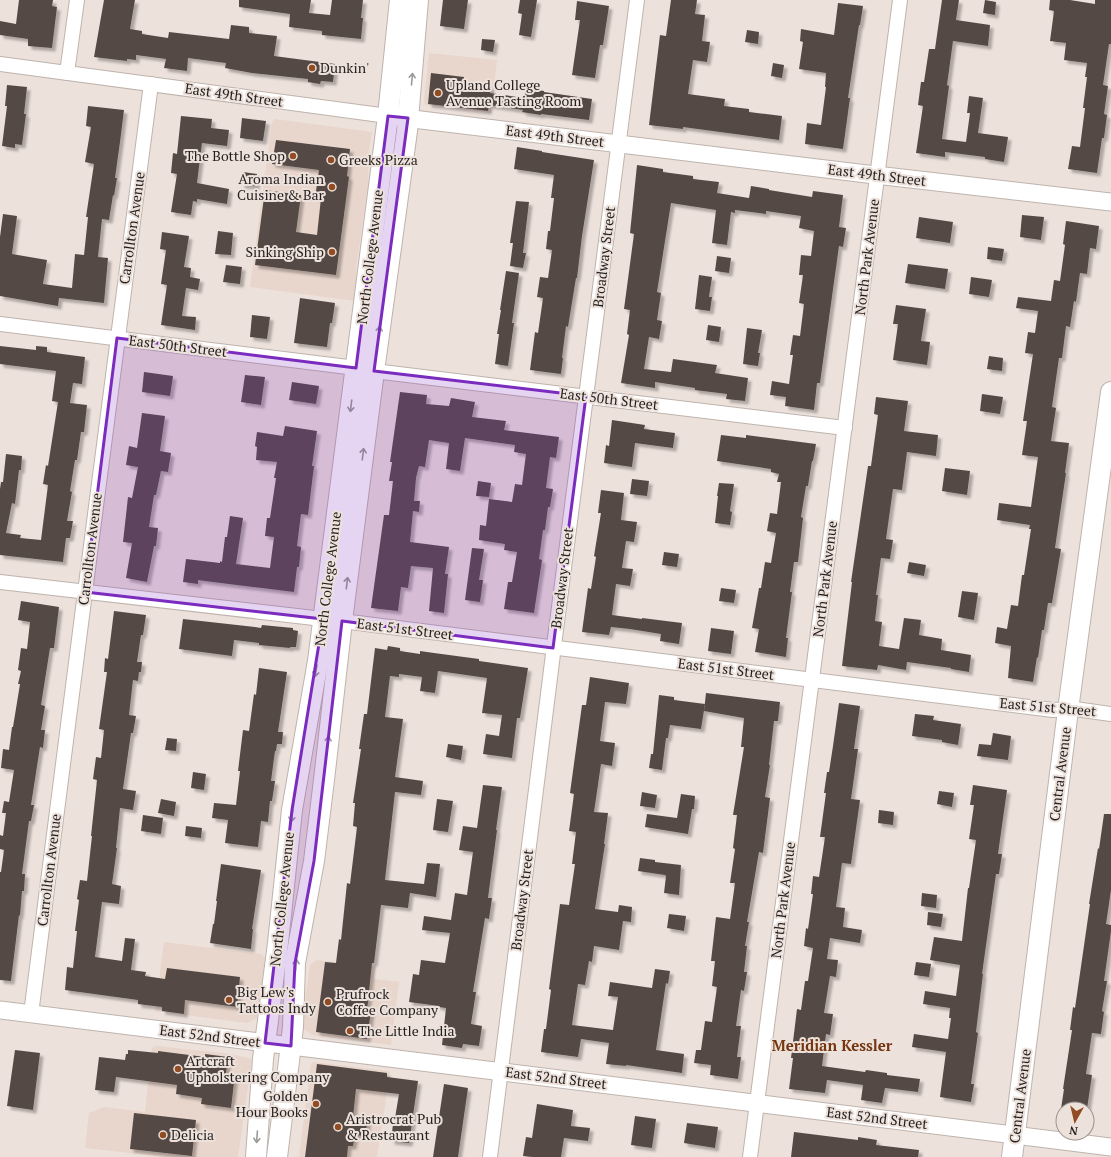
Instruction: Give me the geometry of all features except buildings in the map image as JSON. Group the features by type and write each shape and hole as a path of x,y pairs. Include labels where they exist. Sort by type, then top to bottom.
{"main road":[{"name":"North College Avenue","path":"365,369 400,0"},
{"name":"North College Avenue","path":"277,1157 291,1046 295,963 314,861 324,780 332,620 365,369 408,118 418,0"},
{"name":"Central Avenue","path":"1012,1157 1068,710 1108,446 1111,392"},
{"name":"North College Avenue","path":"256,1157 263,1059 278,943 292,810 316,669 332,620"}],"street":[{"path":"68,73 77,0"},
{"name":"Broadway Street","path":"490,1157 553,648 637,0"},
{"name":"North Park Avenue","path":"750,1157 900,0"},
{"name":"East 49th Street","path":"0,64 388,116 1111,202"},
{"name":"Carrollton Avenue","path":"30,1014 151,84"},
{"name":"East 50th Street","path":"0,324 845,428"},
{"name":"East 51st Street","path":"0,582 332,620 1053,710 1075,709 1111,714"},
{"name":"East 52nd Street","path":"0,1010 757,1102 1111,1147"}],"highlighted area":[{"path":"388,116 408,118 374,371 586,396 553,648 342,621 314,861 295,963 291,1046 265,1043 292,810 323,619 85,592 117,338 356,368"}],"shaded area":[{"path":"429,53 497,60 491,113 425,105 424,101"},
{"path":"275,119 372,132 369,148 368,184 356,269 356,301 250,287 272,122"},
{"path":"164,942 261,954 265,958 257,1018 247,1023 155,1011"},
{"path":"317,960 376,967 374,979 399,982 391,1045 312,1035 304,1029 302,1023 310,965"},
{"path":"157,1046 231,1054 252,1059 238,1157 166,1157 85,1148 89,1113 104,1107 145,1112 152,1048"},
{"path":"314,1062 390,1072 377,1157 299,1157 311,1064"}],"place":[{"name":"Dunkin'","path":"312,68"},
{"name":"Upland College Avenue Tasting Room","path":"438,93"},
{"name":"The Bottle Shop","path":"293,156"},
{"name":"Greeks Pizza","path":"331,160"},
{"name":"Aroma Indian Cuisine & Bar","path":"332,187"},
{"name":"Sinking Ship","path":"332,252"},
{"name":"Big Lew's Tattoos Indy","path":"229,1000"},
{"name":"Prufrock Coffee Company","path":"328,1002"},
{"name":"The Little India","path":"350,1031"},
{"name":"Artcraft Upholstering Company","path":"178,1069"},
{"name":"Golden Hour Books","path":"316,1104"},
{"name":"Aristrocrat Pub & Restaurant","path":"338,1127"},
{"name":"Delicia","path":"163,1135"}],"district":[{"name":"Meridian Kessler","path":"832,1046"}]}
